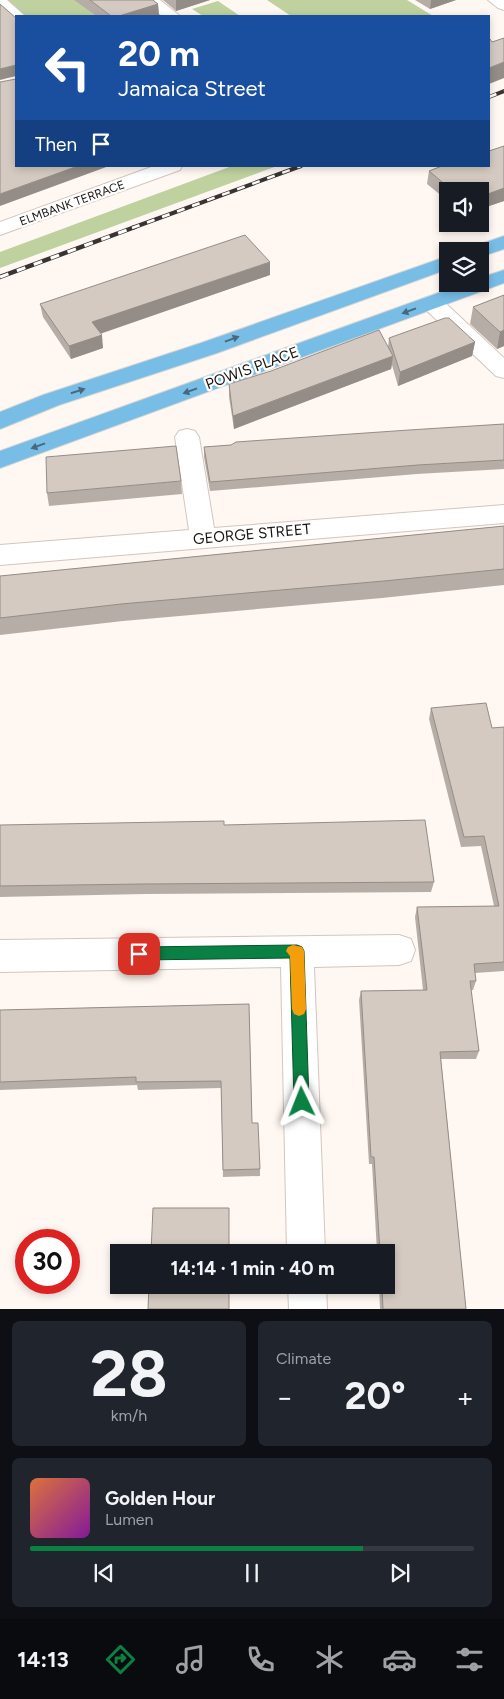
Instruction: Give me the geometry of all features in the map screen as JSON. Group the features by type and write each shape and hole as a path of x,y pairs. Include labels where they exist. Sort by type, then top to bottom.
{"main road":[{"path":"489,247 504,242"},
{"path":"0,421 51,400 209,348 439,265"},
{"name":"POWIS PLACE","path":"0,460 504,276"}],"street":[{"path":"149,0 171,15"},
{"path":"496,0 504,5"},
{"path":"0,2 17,15"},
{"name":"ELMBANK TERRACE","path":"0,229 170,167"},
{"path":"432,302 504,371"},
{"path":"187,437 203,538"},
{"name":"GEORGE STREET","path":"0,555 504,515"},
{"path":"0,956 399,950"},
{"path":"297,951 306,1244"},
{"path":"307,1294 308,1309"}],"green space":[{"path":"6,0 75,0 95,15 24,15"},
{"path":"267,0 407,0 431,15 290,15"},
{"path":"218,1 239,15 201,15 192,9"},
{"path":"229,167 274,167 0,268 0,252"}],"building":[{"path":"90,0 153,0 158,4 122,15 110,15"},
{"path":"0,4 15,17 15,65 0,69"},
{"path":"504,38 504,62 490,68 490,39 492,42"},
{"path":"15,79 15,167 75,167 0,194 0,82"},
{"path":"504,146 504,188 489,194 489,182 442,182 429,171 439,167 490,167 490,151"},
{"path":"245,235 270,262 92,322 102,335 69,346 40,304"},
{"path":"504,295 504,330 500,332 473,307"},
{"path":"449,318 475,342 400,372 389,338"},
{"path":"379,330 393,356 233,416 229,384 271,371"},
{"path":"504,424 504,460 210,482 204,447 231,445 236,442"},
{"path":"176,446 181,481 47,493 46,457"},
{"path":"504,526 504,569 121,604 0,618 0,576"},
{"path":"486,703 492,728 504,727 504,962 474,964 476,981 470,981 479,1051 440,1052 466,1309 383,1309 382,1294 395,1294 395,1244 379,1244 374,1157 371,1157 361,991 427,990 417,907 499,906 484,836 464,837 431,708"},
{"path":"425,820 434,882 0,886 0,825 224,821 224,825"},
{"path":"249,1004 252,1123 258,1123 260,1169 223,1170 221,1081 136,1082 136,1077 0,1082 0,1010"},
{"path":"153,1208 229,1208 229,1244 151,1244"},
{"path":"149,1294 229,1294 229,1309 148,1309"}],"railway":[{"path":"490,97 504,91"},
{"path":"132,228 298,167"},
{"path":"0,277 135,227"}],"slow traffic":[{"path":"293,951 297,951 299,1009"}],"route":[{"path":"139,954 297,951 302,1102"}]}
